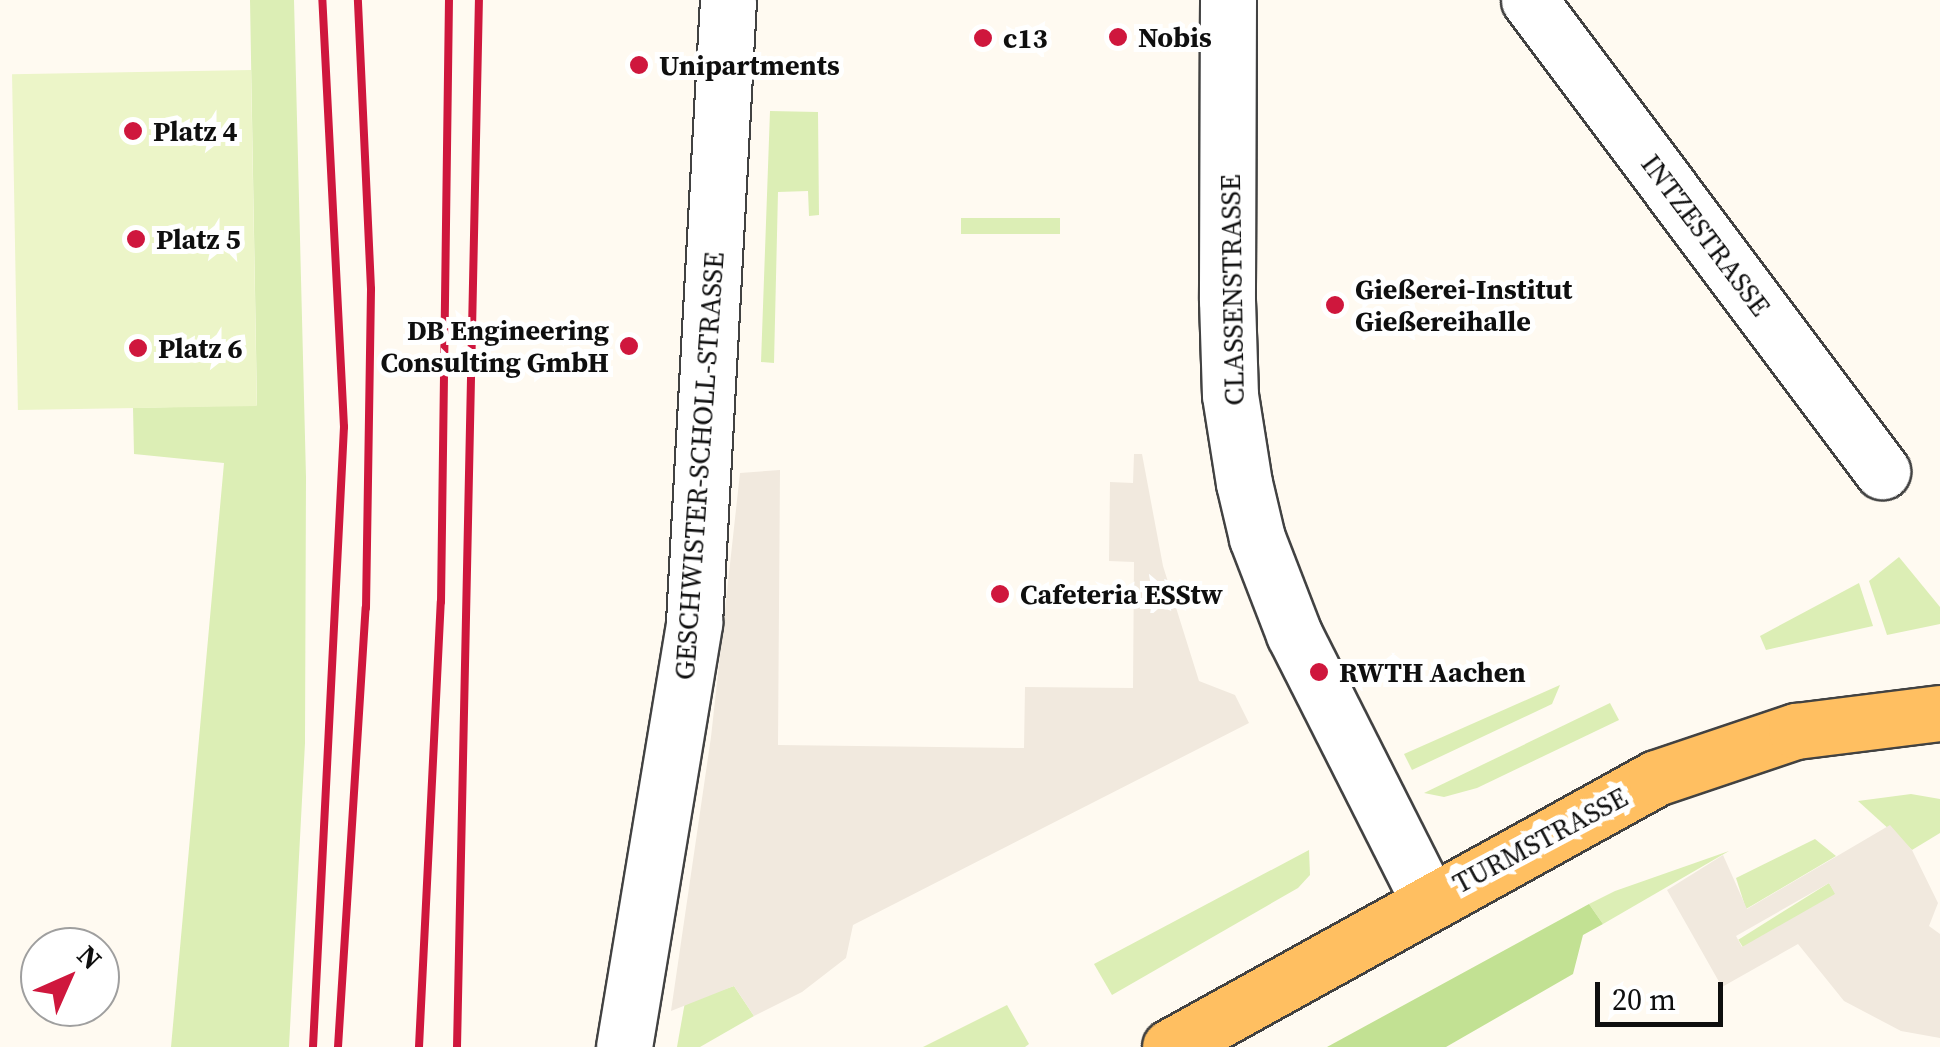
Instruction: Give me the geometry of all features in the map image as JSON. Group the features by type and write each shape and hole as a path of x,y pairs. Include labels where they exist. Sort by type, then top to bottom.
{"main road":[{"name":"TURMSTRASSE","path":"1170,1047 1428,899 1704,759 1796,731 1940,712"}],"street":[{"name":"GESCHWISTER-SCHOLL-STRASSE","path":"624,1047 694,622 728,0"},
{"name":"CLASSENSTRASSE","path":"1228,0 1230,396 1244,483 1257,538 1294,634 1428,899"},
{"name":"INTZESTRASSE","path":"1529,0 1882,471"}],"green space":[{"path":"250,0 294,0 306,477 305,743 289,1047 171,1047 224,463 134,454 133,408 257,405"},
{"path":"251,70 257,406 18,410 12,74"},
{"path":"770,111 818,112 819,215 809,216 808,191 778,192 774,363 761,362"},
{"path":"961,218 1060,218 1060,234 961,234"},
{"path":"1899,557 1940,607 1940,624 1887,635 1869,581"},
{"path":"1859,583 1873,626 1766,650 1760,636"},
{"path":"1560,685 1552,704 1412,770 1404,754"},
{"path":"1610,703 1619,720 1477,788 1444,797 1424,793"},
{"path":"1911,794 1940,799 1940,833 1912,850 1858,801"},
{"path":"1815,839 1836,856 1746,909 1736,878"},
{"path":"1309,850 1310,875 1298,888 1112,995 1094,964"},
{"path":"1729,851 1603,924 1589,904 1615,891"},
{"path":"1829,883 1836,894 1745,951 1738,940"},
{"path":"1589,904 1603,924 1583,935 1573,974 1446,1047 1327,1047"},
{"path":"734,986 754,1016 700,1047 677,1047 685,1002"},
{"path":"1007,1005 1029,1044 1025,1047 923,1047"}],"shaded area":[{"path":"1134,454 1142,454 1163,566 1199,681 1235,695 1249,723 853,925 846,958 802,992 754,1016 734,986 671,1011 711,737 740,473 780,470 778,745 1024,748 1025,687 1133,688 1134,562 1109,561 1110,482 1133,483"},
{"path":"1890,825 1912,850 1938,903 1929,926 1940,934 1940,1038 1901,1031 1844,1001 1798,944 1722,987 1667,890 1723,855 1747,909","holes":["1829,883 1835,894 1742,947 1736,936"]}],"railway":[{"path":"313,1047 344,427 322,0"},
{"path":"338,1047 366,608 371,289 358,0"},
{"path":"419,1047 441,602 449,0"},
{"path":"457,1047 479,0"}],"place":[{"name":"Nobis","path":"1118,37"},
{"name":"c13","path":"983,38"},
{"name":"Unipartments","path":"639,65"},
{"name":"Platz 4","path":"133,131"},
{"name":"Platz 5","path":"136,239"},
{"name":"Gießerei-Institut Gießereihalle","path":"1335,305"},
{"name":"DB Engineering Consulting GmbH","path":"629,346"},
{"name":"Platz 6","path":"138,348"},
{"name":"Cafeteria ESStw","path":"1000,594"},
{"name":"RWTH Aachen","path":"1319,672"}]}
